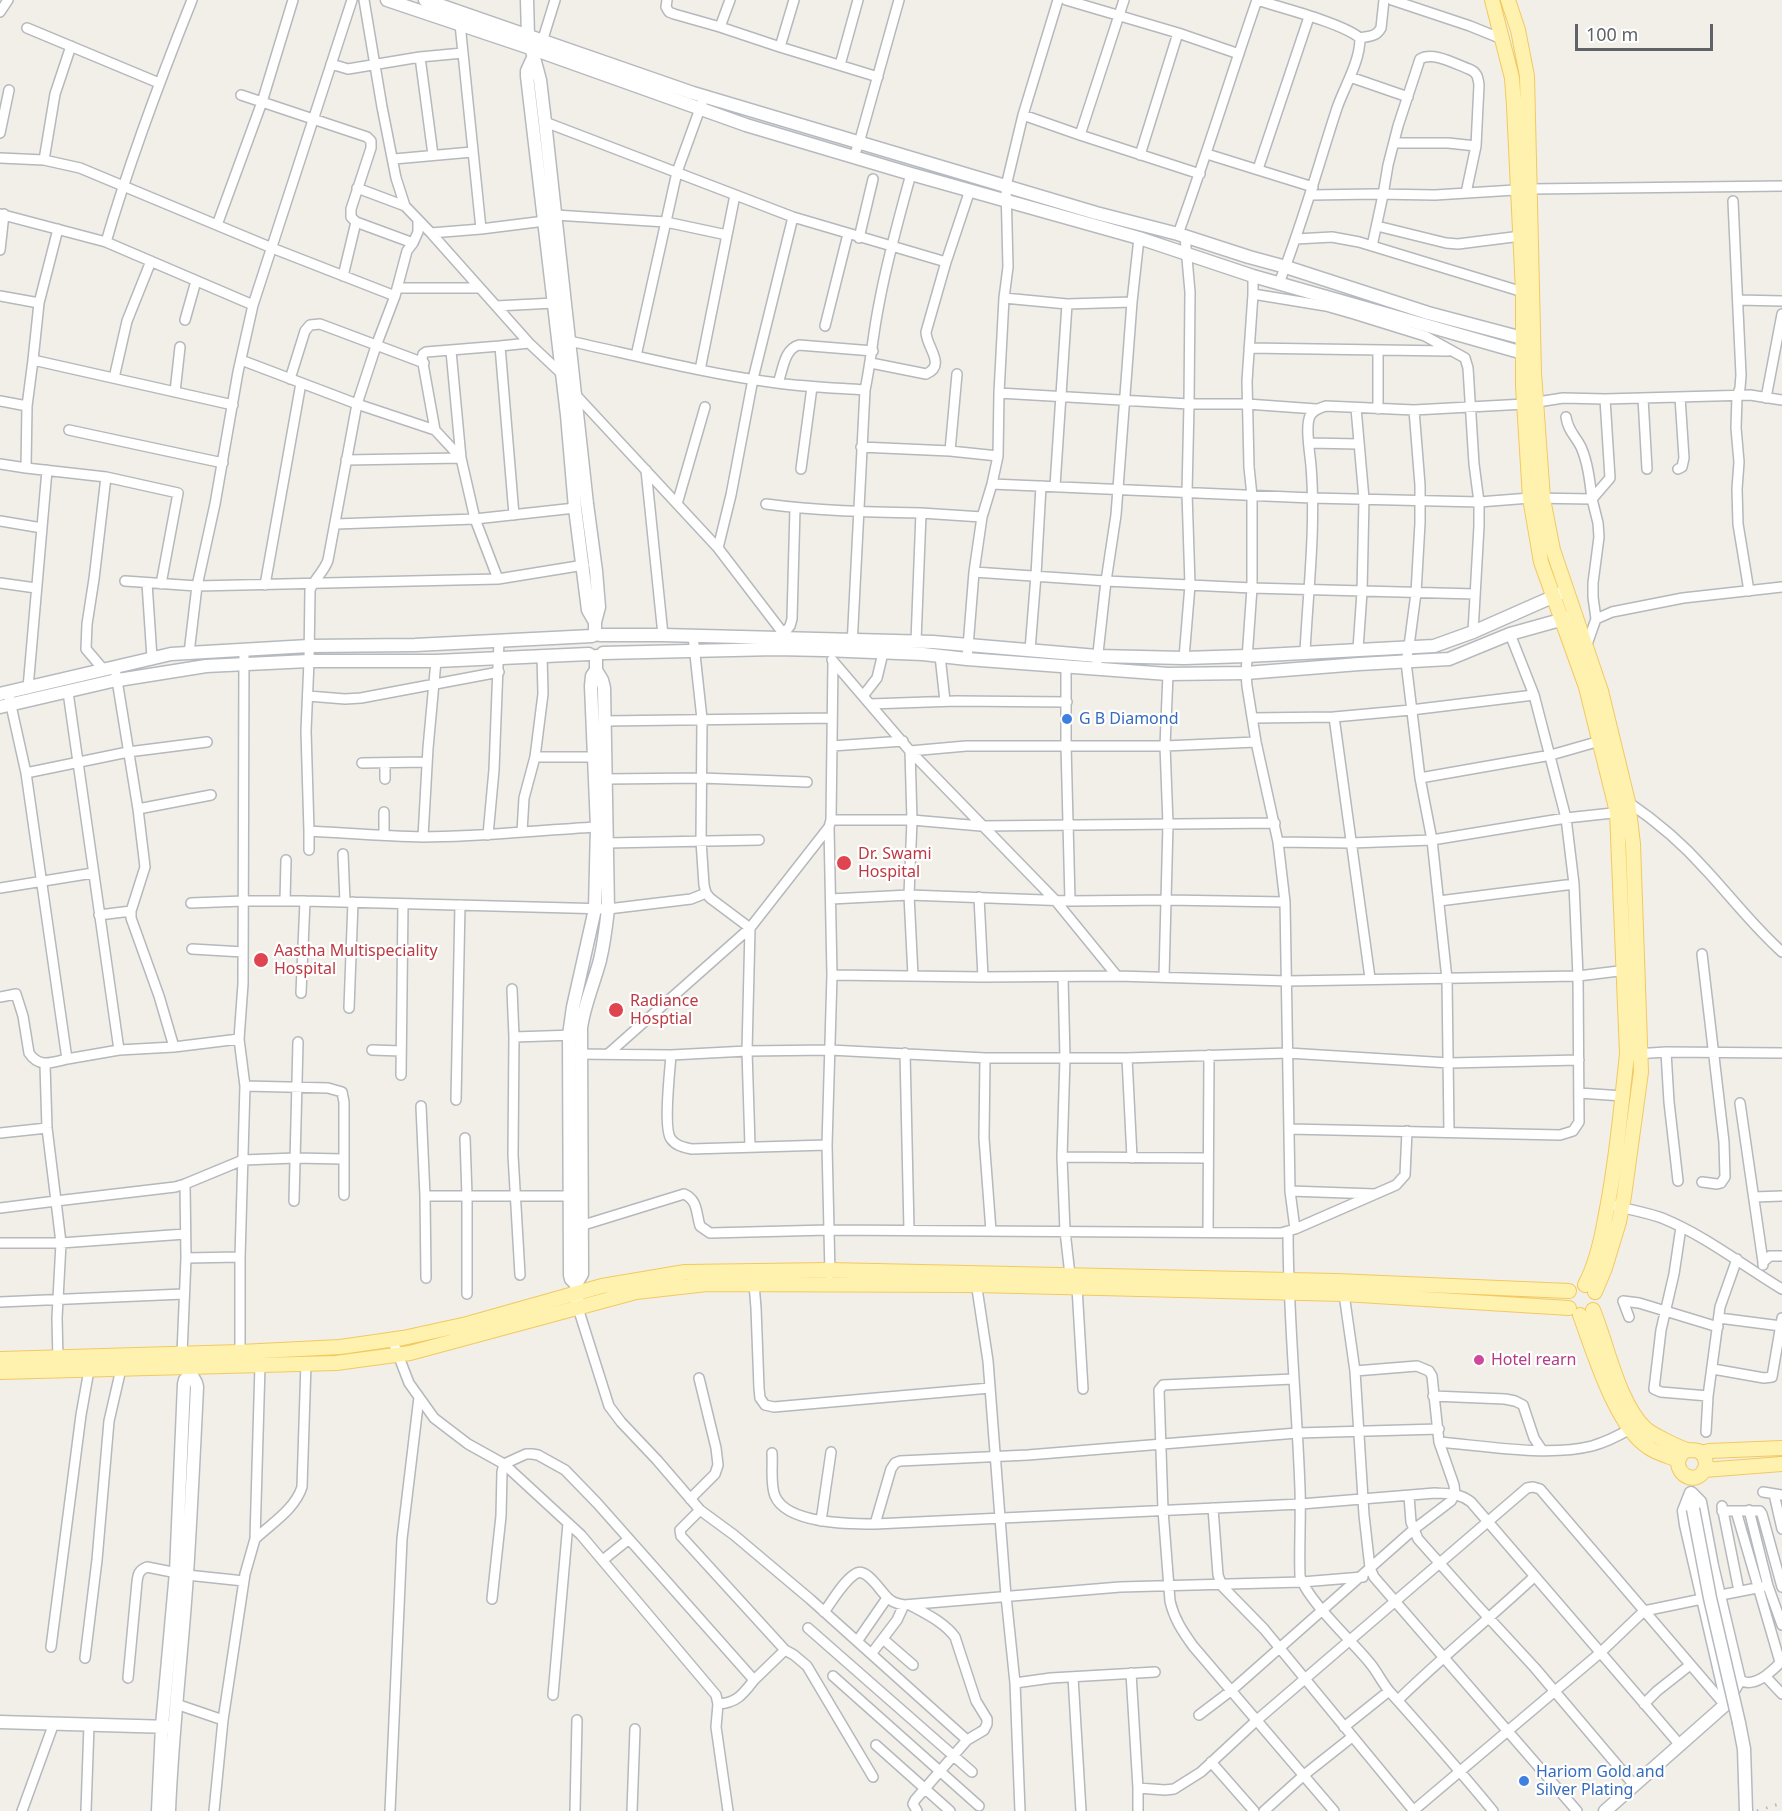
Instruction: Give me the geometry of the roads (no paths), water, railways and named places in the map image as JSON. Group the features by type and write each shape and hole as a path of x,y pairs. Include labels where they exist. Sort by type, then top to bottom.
{"main road":[{"path":"1492,0 1512,78 1524,189 1528,339 1541,562 1552,597 1568,618 1600,691 1625,809 1633,1054 1623,1096 1615,1206"},
{"path":"1508,0 1518,30 1527,76 1521,237 1528,339"},
{"path":"1536,498 1566,591 1568,618"},
{"path":"1580,649 1600,741 1625,809"},
{"path":"240,1359 260,1365 306,1364 336,1363 404,1354 576,1288 685,1272 829,1270 976,1279 1288,1286 1344,1294 1580,1311 1598,1302 1590,1288 1597,1255 1615,1206 1641,1072 1633,1054"},
{"path":"0,1372 58,1363 89,1370 121,1369 240,1359 340,1347 469,1330 578,1308 636,1292 707,1284 830,1285 976,1279"},
{"path":"1288,1286 1336,1281 1569,1291"},
{"path":"1590,1288 1574,1286 1566,1298 1580,1311 1635,1417 1651,1433 1706,1461 1704,1470 1698,1476 1689,1477 1679,1470 1689,1454"},
{"path":"1580,1311 1612,1398 1630,1429 1647,1447 1689,1454 1782,1448"},
{"path":"0,1359 58,1363 189,1362"},
{"path":"1704,1470 1782,1464"}],"street":[{"path":"0,12 8,0"},
{"path":"106,242 159,83 192,0"},
{"path":"217,225 262,102 293,0"},
{"path":"189,653 197,586 253,305 352,0"},
{"path":"364,0 396,178 405,206 529,343 561,372 575,393 718,548 782,635"},
{"path":"387,0 746,125 1139,238 1253,276 1529,355"},
{"path":"425,0 530,48 540,80 545,122 554,303 575,508 588,610 595,632 607,644 596,654 596,669 604,684 608,909 600,962 575,1035"},
{"path":"527,0 530,48 527,76 569,341 596,571 599,607 595,632 585,644 596,654"},
{"path":"542,42 555,0"},
{"path":"668,0 666,7 669,12 878,77"},
{"path":"720,27 730,0"},
{"path":"780,47 794,0"},
{"path":"840,65 858,0"},
{"path":"854,156 860,143 899,0"},
{"path":"966,659 982,517 998,456 1004,298 1008,267 1006,186 1023,115 1058,0"},
{"path":"1066,0 1178,33 1239,54"},
{"path":"1080,135 1124,0"},
{"path":"1184,658 1190,585 1187,493 1190,292 1186,254 1181,235 1215,122 1257,0 1352,32 1360,38 1376,35 1379,32 1384,0"},
{"path":"1392,0 1502,39"},
{"path":"1258,169 1309,17"},
{"path":"460,24 482,229"},
{"path":"27,28 159,83"},
{"path":"1140,155 1178,33"},
{"path":"1279,283 1312,191 1320,158 1339,101 1350,77 1360,46 1360,38"},
{"path":"530,48 542,42 706,97 1096,213 1181,235 1428,313 1528,339"},
{"path":"44,160 55,94 71,46"},
{"path":"331,64 348,69 420,57 463,53"},
{"path":"1372,246 1394,143 1420,59 1425,56 1432,56 1474,71 1478,76 1476,146 1466,192"},
{"path":"420,57 433,155"},
{"path":"1350,77 1408,97"},
{"path":"0,133 9,90"},
{"path":"241,95 362,134 371,141 371,148 351,209 351,217 356,222 413,243"},
{"path":"636,356 677,172 699,109 706,97"},
{"path":"1023,115 1200,174"},
{"path":"545,122 792,217 946,262"},
{"path":"1394,143 1448,143 1476,146"},
{"path":"394,159 472,152"},
{"path":"1207,154 1258,169 1312,191 1383,195 1436,195 1524,189 1782,186"},
{"path":"0,158 44,160 80,168 343,276 396,292 479,288"},
{"path":"852,645 865,390 873,351 878,306 911,174"},
{"path":"859,238 873,179"},
{"path":"357,188 405,206"},
{"path":"871,363 926,374 931,372 935,366 935,354 927,341 926,332 970,190"},
{"path":"700,370 735,195"},
{"path":"1733,201 1741,375 1737,396 1736,428 1739,462 1738,524 1749,591"},
{"path":"0,249 2,214 106,242 253,305"},
{"path":"718,548 731,495 753,379 792,217"},
{"path":"431,233 482,229 550,218 666,222 727,235"},
{"path":"309,850 306,730 309,597 312,584 326,567 357,404 396,292 407,250 418,232 418,221"},
{"path":"343,276 356,222"},
{"path":"1377,226 1458,244 1521,237"},
{"path":"26,468 27,406 39,303 58,229"},
{"path":"825,326 848,234"},
{"path":"1296,239 1332,237 1372,246 1523,292"},
{"path":"1097,662 1116,515 1139,238"},
{"path":"114,378 127,321 151,261"},
{"path":"1253,276 1247,404 1252,496 1252,588 1246,673 1256,742 1275,823 1285,902 1291,1231 1288,1286 1301,1504 1300,1576 1323,1610 1371,1664 1389,1691 1493,1811"},
{"path":"185,320 196,281"},
{"path":"1253,294 1326,306 1354,314 1425,336 1465,358 1479,502 1473,632"},
{"path":"0,296 39,303"},
{"path":"1004,298 1068,304 1132,302"},
{"path":"1738,300 1782,301"},
{"path":"496,306 554,303"},
{"path":"1055,486 1068,304"},
{"path":"1766,398 1782,314"},
{"path":"290,379 304,331 310,324 320,324 423,363"},
{"path":"569,341 700,370 753,379 812,387 865,390"},
{"path":"435,430 423,354 529,343"},
{"path":"778,383 792,347 799,345 873,351"},
{"path":"500,346 514,515"},
{"path":"175,392 180,347"},
{"path":"1248,348 1450,351"},
{"path":"1378,350 1378,409"},
{"path":"451,351 461,458 474,519 498,579"},
{"path":"33,360 233,405"},
{"path":"241,360 357,404 435,430 461,458"},
{"path":"950,451 957,374"},
{"path":"265,585 301,383"},
{"path":"801,469 812,387"},
{"path":"999,393 1189,404 1414,410 1531,403 1563,398 1680,398 1750,395 1782,400"},
{"path":"1643,398 1647,469"},
{"path":"1678,469 1682,467 1684,458 1680,398"},
{"path":"1592,499 1610,478 1605,399"},
{"path":"0,401 27,406"},
{"path":"677,504 705,407"},
{"path":"1356,408 1364,499 1358,649"},
{"path":"1305,652 1312,498 1308,426 1310,416 1316,409"},
{"path":"1414,410 1420,500 1416,593 1406,662 1420,778 1432,840 1448,979 1449,1132"},
{"path":"1566,417 1569,430 1584,457 1599,537 1593,583 1596,619 1580,649"},
{"path":"69,430 223,463"},
{"path":"1310,443 1358,444"},
{"path":"861,447 950,451 998,456"},
{"path":"346,460 461,458"},
{"path":"0,464 106,477 178,494 161,584"},
{"path":"28,688 47,470"},
{"path":"646,470 663,635"},
{"path":"106,477 87,624 86,649 115,681 138,808 145,867 131,911 133,925 159,996 174,1047"},
{"path":"992,484 1312,498 1479,502 1536,498 1592,499"},
{"path":"1030,650 1041,486"},
{"path":"766,504 859,512 982,517"},
{"path":"336,524 474,519 575,508"},
{"path":"774,649 790,626 792,619 795,508"},
{"path":"916,641 921,513"},
{"path":"0,521 42,528"},
{"path":"125,581 197,586 498,579 584,565"},
{"path":"974,572 1308,591 1475,594"},
{"path":"0,583 36,588"},
{"path":"147,583 152,658"},
{"path":"1596,619 1612,612 1683,598 1782,586"},
{"path":"5,699 28,688 71,687 103,670 152,658 189,653 309,646 414,645 595,632 693,636 782,635 852,645 883,653 1066,666 1097,662 1434,646 1473,632 1566,591"},
{"path":"5,699 206,666 309,661 436,661 596,654 774,649 824,650 852,645 916,641 1030,650 1168,674 1246,673 1449,659 1510,634 1568,618"},
{"path":"1289,1129 1560,1135 1573,1131 1580,1122 1574,884 1566,818 1534,695 1510,634"},
{"path":"693,636 702,719 701,841 706,893 750,928"},
{"path":"816,639 910,751 1055,900 1117,976"},
{"path":"488,835 500,658 499,640"},
{"path":"240,1359 244,1086 239,1039 243,984 244,650"},
{"path":"863,696 877,678 883,653"},
{"path":"522,832 524,798 535,757 543,694 542,656"},
{"path":"940,656 945,701"},
{"path":"423,837 436,661"},
{"path":"830,1285 827,1145 832,975 830,823 833,661"},
{"path":"1066,666 1070,901"},
{"path":"575,1228 573,1007 595,909 597,827 591,686 592,676 596,669"},
{"path":"308,696 345,699 499,672"},
{"path":"1164,976 1168,824 1166,746 1168,674"},
{"path":"71,687 78,763 119,1050"},
{"path":"1252,717 1334,717 1534,695"},
{"path":"5,699 26,773 67,1059"},
{"path":"870,704 945,701 1067,702"},
{"path":"1334,717 1370,978"},
{"path":"605,722 832,718"},
{"path":"832,746 903,741"},
{"path":"1420,778 1551,755 1600,741"},
{"path":"26,773 128,752 207,742"},
{"path":"910,751 966,746 1166,746 1256,742"},
{"path":"910,751 912,820 909,895 913,976"},
{"path":"535,757 594,757"},
{"path":"362,763 427,762"},
{"path":"385,763 385,779"},
{"path":"606,779 702,778 807,782"},
{"path":"138,808 211,795"},
{"path":"1278,842 1350,843 1432,840 1625,809 1646,814 1678,842 1706,870 1761,934 1782,952"},
{"path":"384,812 384,835"},
{"path":"830,823 912,820 981,826 1275,823"},
{"path":"608,1054 750,928 830,823"},
{"path":"309,831 423,837 597,827"},
{"path":"607,843 759,840"},
{"path":"343,854 349,902 349,1008"},
{"path":"285,901 286,860"},
{"path":"0,888 93,873"},
{"path":"1438,901 1574,884"},
{"path":"191,903 285,901 608,909 691,899 706,893"},
{"path":"831,899 909,895 1070,901 1285,902"},
{"path":"979,897 983,977"},
{"path":"301,993 305,902"},
{"path":"401,1075 403,905"},
{"path":"456,1100 460,905"},
{"path":"99,915 131,911"},
{"path":"750,928 747,1051 750,1146"},
{"path":"192,950 243,952"},
{"path":"1702,954 1724,1142 1725,1177 1721,1183 1717,1184 1702,1182"},
{"path":"832,975 1164,976 1287,981 1578,976 1631,970"},
{"path":"1063,976 1065,1058 1062,1157 1065,1232 1074,1281 1083,1389"},
{"path":"512,989 513,1155 520,1275"},
{"path":"0,997 16,994 23,1016 29,1053 36,1062 45,1065 119,1050 174,1047 239,1039"},
{"path":"514,1037 575,1035"},
{"path":"294,1201 298,1042"},
{"path":"372,1050 401,1052"},
{"path":"575,1054 671,1055 830,1050 985,1059 1127,1058 1288,1053 1449,1063 1579,1060"},
{"path":"1666,1052 1678,1181"},
{"path":"906,1053 909,1230"},
{"path":"1633,1054 1782,1053"},
{"path":"575,1054 570,1197 582,1274 576,1288 578,1308 609,1406 700,1510 734,1534 858,1640 968,1740"},
{"path":"671,1055 667,1124 669,1137 678,1146 691,1149 827,1145"},
{"path":"1208,1232 1209,1055"},
{"path":"1127,1058 1132,1158"},
{"path":"985,1059 984,1137 991,1231"},
{"path":"45,1065 47,1128 61,1243 58,1363"},
{"path":"244,1086 328,1088 342,1092 344,1102 344,1195"},
{"path":"1579,1093 1623,1096"},
{"path":"1740,1102 1763,1262 1761,1276"},
{"path":"421,1106 426,1278"},
{"path":"0,1133 47,1128"},
{"path":"575,1228 684,1194 695,1202 700,1226 710,1233 828,1230 1291,1231 1377,1194 1402,1180 1405,1174 1407,1131"},
{"path":"465,1138 467,1294"},
{"path":"1062,1157 1207,1158"},
{"path":"0,1208 185,1184 243,1160 343,1159"},
{"path":"158,1811 182,1574 196,1387 189,1362 183,1294 186,1258 185,1184"},
{"path":"1290,1191 1377,1194"},
{"path":"425,1196 570,1197"},
{"path":"1754,1197 1782,1196"},
{"path":"1615,1206 1645,1213 1681,1227 1737,1259 1782,1289"},
{"path":"1681,1227 1674,1274 1660,1330 1654,1389 1661,1392 1708,1396"},
{"path":"0,1243 61,1243 185,1234"},
{"path":"1763,1262 1770,1256 1782,1256"},
{"path":"186,1258 240,1257"},
{"path":"1706,1432 1708,1396 1720,1307 1737,1259"},
{"path":"976,1279 988,1361 1015,1683 1020,1811"},
{"path":"754,1284 759,1388 760,1398 765,1405 774,1407 990,1388"},
{"path":"0,1302 183,1294"},
{"path":"1344,1294 1355,1371 1370,1568 1374,1577 1577,1811"},
{"path":"1629,1317 1623,1301 1718,1322 1781,1322 1772,1377 1764,1378 1713,1369"},
{"path":"397,1339 404,1354 409,1383 434,1418 468,1444 504,1464 568,1523 603,1560 716,1695 718,1704 716,1727 728,1811"},
{"path":"255,1539 291,1506 298,1498 302,1487 306,1364"},
{"path":"214,1811 223,1720 244,1581 255,1539 260,1365"},
{"path":"1199,1715 1232,1690 1413,1530 1451,1501 1455,1494 1439,1442 1432,1376 1429,1371 1417,1366 1355,1371"},
{"path":"85,1658 110,1421 121,1369"},
{"path":"51,1647 81,1415 89,1370"},
{"path":"690,1499 715,1474 718,1465 699,1378"},
{"path":"1293,1379 1163,1385 1159,1390 1163,1510 1170,1601 1179,1627 1193,1646 1334,1811"},
{"path":"1433,1396 1515,1401 1523,1405 1534,1438 1542,1450"},
{"path":"390,1811 402,1539 419,1397"},
{"path":"875,1524 891,1469 895,1463 900,1461 1297,1433 1439,1429"},
{"path":"1439,1442 1542,1450 1591,1446 1630,1429"},
{"path":"822,1521 831,1452"},
{"path":"772,1453 773,1487 778,1502 795,1512 834,1524 1301,1504 1363,1498 1455,1494 1464,1496 1472,1502 1680,1745"},
{"path":"504,1464 526,1454 532,1454 565,1470 754,1680"},
{"path":"492,1599 504,1464"},
{"path":"1689,1477 1710,1598 1744,1749 1746,1811"},
{"path":"1138,1788 1174,1789 1201,1772 1395,1600 1527,1488 1533,1487 1540,1489 1726,1704"},
{"path":"1762,1492 1778,1494 1782,1529"},
{"path":"1691,1493 1684,1510 1726,1704"},
{"path":"1605,1811 1726,1704 1739,1680 1718,1595 1700,1502 1691,1493"},
{"path":"1409,1496 1413,1530 1418,1539 1555,1691 1634,1785"},
{"path":"1213,1508 1218,1575 1222,1586 1264,1629 1413,1811 1600,1653 1644,1611 1702,1599"},
{"path":"1726,1594 1782,1585 1762,1514 1757,1510 1722,1509 1739,1591"},
{"path":"700,1510 682,1527 681,1536 684,1541 785,1650 794,1654 807,1666 873,1777"},
{"path":"1749,1510 1768,1586 1782,1625"},
{"path":"1736,1511 1781,1661 1766,1677 1748,1683 1739,1680"},
{"path":"553,1695 568,1523"},
{"path":"603,1560 629,1539"},
{"path":"128,1678 138,1574 141,1569 147,1567 182,1574 244,1581"},
{"path":"824,1612 846,1584 856,1573 860,1572 880,1587 887,1598 897,1604 1120,1587 1222,1586 1363,1576"},
{"path":"169,1811 168,1727 176,1704 182,1574"},
{"path":"1398,1700 1442,1657 1535,1576"},
{"path":"858,1640 887,1598"},
{"path":"872,1653 907,1604"},
{"path":"907,1604 942,1624 955,1637 976,1701 987,1719 984,1730 968,1740 915,1800 913,1804 917,1811"},
{"path":"808,1628 972,1772"},
{"path":"883,1639 913,1665"},
{"path":"718,1704 735,1700 785,1650"},
{"path":"1644,1704 1690,1665"},
{"path":"1015,1683 1155,1672"},
{"path":"1131,1673 1138,1811"},
{"path":"833,1676 978,1806"},
{"path":"1073,1677 1081,1811"},
{"path":"1766,1677 1782,1695"},
{"path":"1344,1727 1389,1691"},
{"path":"176,1704 223,1720"},
{"path":"575,1811 576,1720"},
{"path":"0,1722 168,1727"},
{"path":"22,1811 54,1723"},
{"path":"86,1811 89,1725"},
{"path":"632,1811 634,1729"},
{"path":"1264,1811 1304,1775 1352,1737"},
{"path":"876,1745 951,1811"},
{"path":"1211,1762 1254,1811"}],"railway":[{"path":"1757,1811 1782,1803"}],"place":[{"name":"G B Diamond","path":"1067,719"},
{"name":"Dr. Swami Hospital","path":"844,863"},
{"name":"Aastha Multispeciality Hospital","path":"261,960"},
{"name":"Radiance Hosptial","path":"616,1010"},
{"name":"Hotel rearn","path":"1479,1360"},
{"name":"Hariom Gold and Silver Plating","path":"1524,1781"}]}
